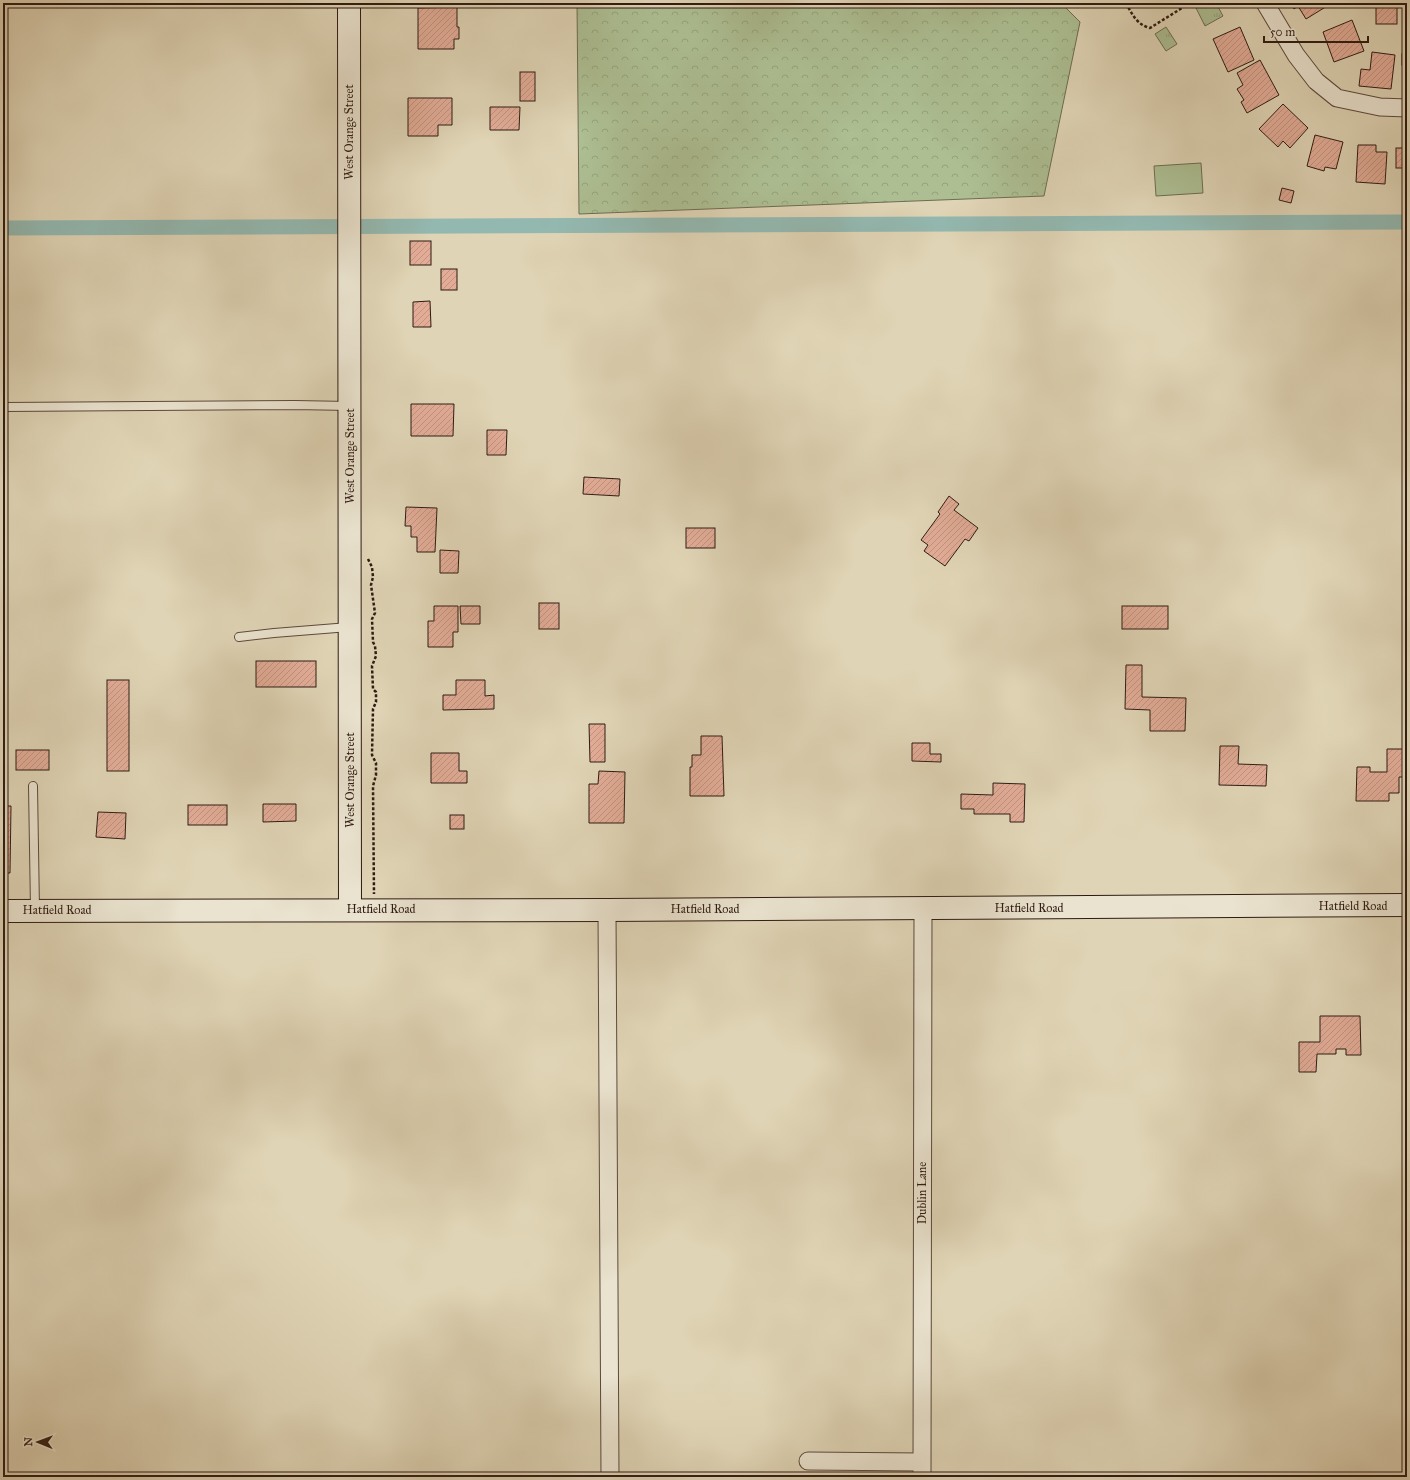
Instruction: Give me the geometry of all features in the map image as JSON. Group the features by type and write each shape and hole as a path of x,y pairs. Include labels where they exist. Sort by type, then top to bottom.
{"street":[{"name":"West Orange Street","path":"349,3 350,909"},
{"path":"1265,3 1296,55 1316,81 1337,98 1380,107 1407,108"},
{"name":"Hatfield Road","path":"3,911 350,909 607,910 1407,905"},
{"name":"Dublin Lane","path":"921,1470 922,908"},
{"path":"607,910 610,1477"},
{"path":"808,1461 921,1470"}],"lane":[{"path":"3,407 350,406"},
{"path":"239,637 282,632 350,628"},
{"path":"33,786 35,910"}],"path":[{"path":"1126,3 1134,18 1144,27 1150,28 1190,3"}],"green space":[{"path":"577,3 1061,3 1080,22 1044,196 579,214"},
{"path":"1205,3 1216,3 1223,16 1205,26 1196,8"},
{"path":"1166,27 1177,44 1166,51 1155,34"},
{"path":"1201,163 1203,193 1156,196 1154,166"}],"building":[{"path":"1291,3 1332,3 1306,19 1298,6 1294,9"},
{"path":"1376,3 1397,3 1397,24 1376,24"},
{"path":"457,7 457,27 459,27 459,39 454,39 454,49 418,49 418,8"},
{"path":"1352,20 1364,51 1334,62 1323,32"},
{"path":"1240,27 1254,60 1228,72 1213,39"},
{"path":"1372,52 1395,55 1391,89 1359,86 1361,69 1370,70"},
{"path":"1402,54 1407,54 1407,65 1402,65"},
{"path":"1260,60 1279,95 1247,113 1241,102 1244,100 1237,89 1243,85 1237,73"},
{"path":"520,72 535,72 535,101 520,101"},
{"path":"408,98 452,98 452,125 438,125 438,136 408,136"},
{"path":"1283,104 1308,128 1290,148 1283,141 1278,147 1259,129"},
{"path":"490,107 520,107 519,130 490,130"},
{"path":"1315,135 1343,142 1336,169 1325,167 1324,171 1307,166"},
{"path":"1358,145 1376,145 1376,152 1387,152 1385,184 1356,182"},
{"path":"1396,148 1407,148 1407,168 1396,168"},
{"path":"1282,188 1294,191 1291,203 1279,200"},
{"path":"410,241 431,241 431,265 410,265"},
{"path":"441,269 457,269 457,290 441,290"},
{"path":"430,301 431,327 413,327 413,302"},
{"path":"411,404 454,404 453,436 411,436"},
{"path":"487,430 507,430 506,455 487,455"},
{"path":"584,477 620,479 619,496 583,494"},
{"path":"949,496 959,504 954,510 978,528 969,541 965,539 945,566 924,551 928,545 921,540 940,514 938,512"},
{"path":"406,507 437,508 435,552 417,552 417,537 411,537 411,526 405,526"},
{"path":"686,528 715,528 715,548 686,548"},
{"path":"440,550 459,551 458,573 440,573"},
{"path":"539,603 559,603 559,629 539,629"},
{"path":"434,606 458,606 458,632 453,632 453,647 428,647 428,621 434,621"},
{"path":"460,606 480,606 480,624 461,624"},
{"path":"1122,606 1168,606 1168,629 1122,629"},
{"path":"256,661 316,661 316,687 256,687"},
{"path":"1126,665 1142,665 1142,697 1186,698 1185,731 1150,731 1150,710 1125,709"},
{"path":"107,680 129,680 129,771 107,771"},
{"path":"456,680 485,680 485,696 494,695 494,709 443,710 443,695 456,695"},
{"path":"589,724 605,724 605,762 590,762"},
{"path":"701,736 722,736 724,796 690,796 690,767 692,767 692,755 701,755"},
{"path":"912,743 930,743 930,754 941,754 941,762 912,761"},
{"path":"1220,746 1239,746 1238,764 1267,765 1266,786 1219,785"},
{"path":"1387,749 1403,749 1403,777 1399,777 1399,793 1389,793 1389,801 1356,801 1357,767 1370,767 1370,772 1387,772"},
{"path":"16,750 49,750 49,770 16,770"},
{"path":"431,753 459,753 459,771 467,771 467,783 431,783"},
{"path":"599,771 625,772 624,823 589,823 589,784 598,784"},
{"path":"993,783 1025,784 1024,822 1010,822 1010,814 974,814 974,809 961,809 961,794 993,795"},
{"path":"263,804 296,804 296,821 263,822"},
{"path":"188,805 227,805 227,825 188,825"},
{"path":"3,806 11,806 10,873 3,873"},
{"path":"98,812 126,813 125,839 96,837"},
{"path":"450,815 464,815 464,829 450,829"},
{"path":"1320,1016 1360,1016 1361,1055 1346,1055 1346,1049 1336,1049 1336,1054 1317,1054 1316,1072 1299,1072 1299,1042 1320,1042"}],"waterway":[{"path":"3,228 1407,222"}]}
